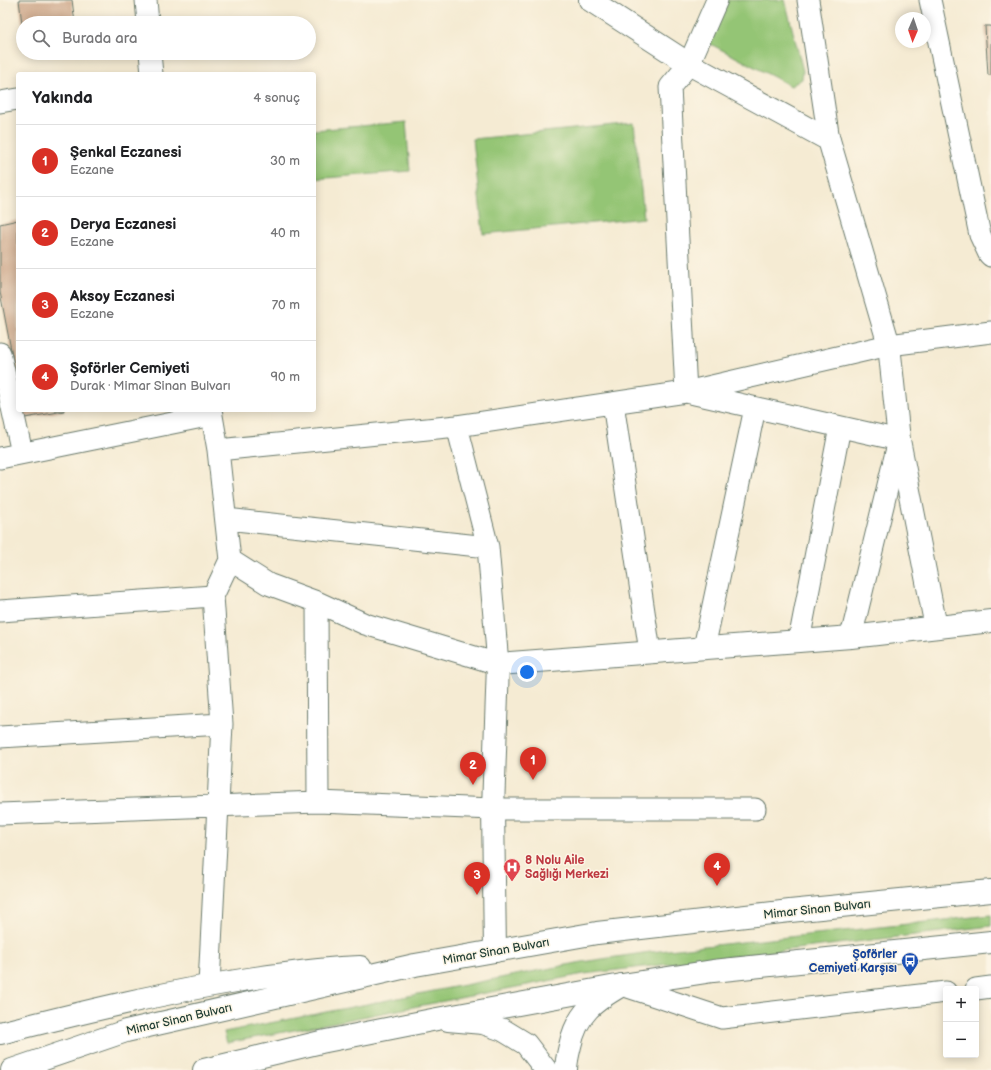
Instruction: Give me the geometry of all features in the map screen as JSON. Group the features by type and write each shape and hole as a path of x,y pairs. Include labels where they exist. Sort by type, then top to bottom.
{"main road":[{"path":"590,0 689,64 829,140 889,345 899,440 936,627"},
{"path":"495,951 493,809 498,664 799,641 991,621"},
{"name":"Mimar Sinan Bulvarı","path":"12,1070 126,1031 415,965 597,933 991,891"},
{"path":"204,1070 321,1042 622,985 713,971 991,942"},
{"path":"0,1033 101,1008 209,985 294,972 342,967 415,965"},
{"path":"566,1070 573,1033 583,1014 601,998 622,985"},
{"path":"437,1019 483,1023 503,1030 526,1044 546,1070"},
{"path":"259,1070 272,1066 321,1042"}],"street":[{"path":"146,0 147,16"},
{"path":"686,392 670,87 689,64 717,0"},
{"path":"808,0 829,140"},
{"path":"930,0 980,235 991,256"},
{"path":"0,102 16,99"},
{"path":"218,450 457,426 686,392 889,345 991,332"},
{"path":"0,352 22,454"},
{"path":"686,392 899,440 851,636"},
{"path":"613,403 650,652"},
{"path":"704,648 754,408"},
{"path":"0,458 212,413 218,450 230,560 213,596 222,724 209,985"},
{"path":"230,560 268,584 317,602 365,624 498,664 488,548 457,426"},
{"path":"799,641 840,427"},
{"path":"226,519 488,548"},
{"path":"0,612 213,596"},
{"path":"317,602 318,802"},
{"path":"0,737 222,724"},
{"path":"0,814 318,802 493,809 755,809"},
{"path":"622,985 722,1018 943,992"},
{"path":"979,989 991,987"}],"green space":[{"path":"712,0 785,0 803,71 802,79 791,86 699,38"},
{"path":"406,122 410,171 316,179 316,130"},
{"path":"634,123 644,218 483,234 473,139"},
{"path":"991,915 991,926 584,974 227,1043 224,1032 582,962 650,952"}],"building":[{"path":"19,0 72,0 74,16 21,16"},
{"path":"985,26 991,26 991,75 988,75"},
{"path":"16,220 16,376 0,292 0,224"},
{"path":"24,412 58,412 25,418"}],"place":[{"name":"Şenkal Eczanesi","path":"533,780"},
{"name":"Derya Eczanesi","path":"473,785"},
{"name":"8 Nolu Aile Sağlığı Merkezi","path":"512,882"},
{"name":"Şoförler Cemiyeti","path":"717,886"},
{"name":"Aksoy Eczanesi","path":"477,895"},
{"name":"Şoförler Cemiyeti Karşısı","path":"910,976"}]}
